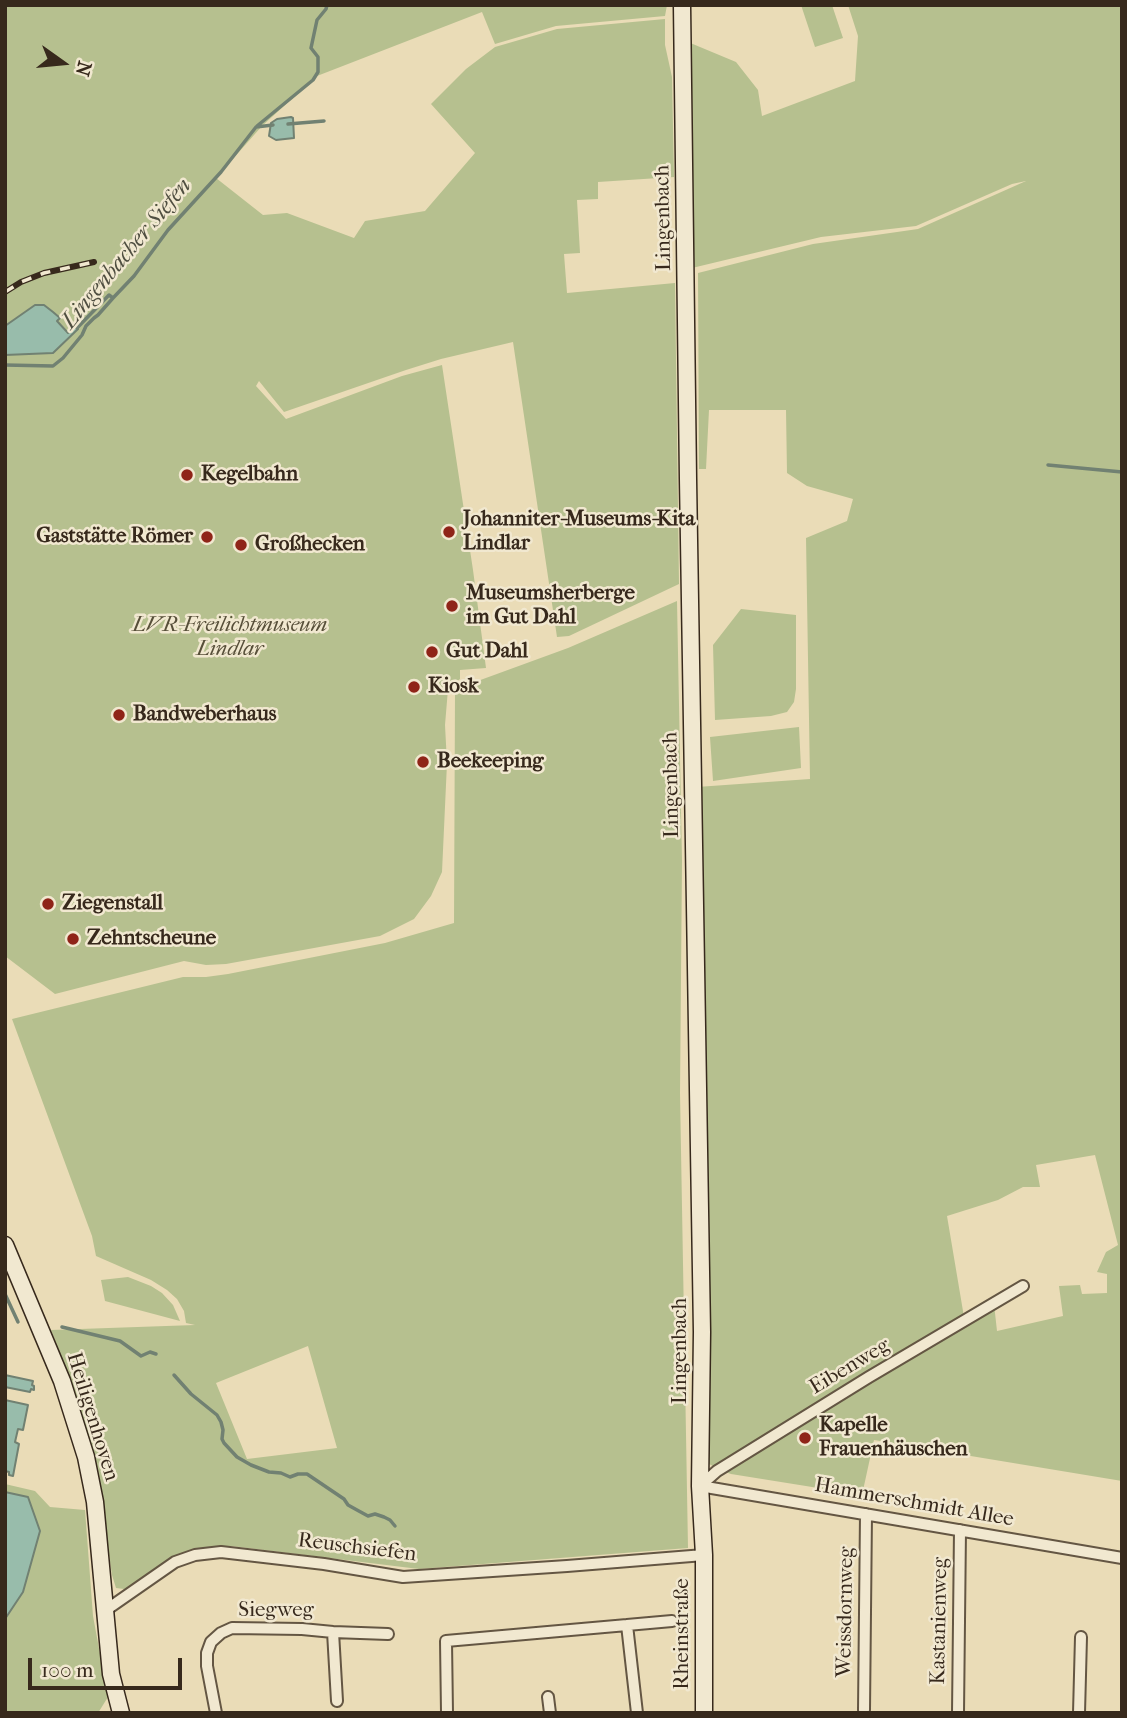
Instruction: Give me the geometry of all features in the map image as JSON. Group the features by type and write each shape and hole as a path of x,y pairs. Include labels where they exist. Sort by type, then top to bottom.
{"street":[{"name":"Lingenbach","path":"682,10 702,1332 700,1486 704,1555"},
{"name":"Heiligenhoven","path":"5,1245 62,1381 86,1457 95,1502 111,1674 121,1713"},
{"name":"Eibenweg","path":"700,1486 717,1471 752,1449 1023,1286"},
{"name":"Hammerschmidt Allee","path":"700,1486 1122,1558"},
{"name":"Weissdornweg","path":"864,1710 866,1514"},
{"name":"Kastanienweg","path":"958,1713 960,1530"},
{"name":"Reuschsiefen","path":"106,1609 175,1562 195,1555 221,1552 404,1577 704,1555"},
{"name":"Rheinstraße","path":"704,1555 704,1713"},
{"path":"447,1713 446,1641 672,1621"},
{"path":"627,1625 637,1713"},
{"name":"Siegweg","path":"216,1713 207,1653 211,1642 221,1633 232,1628 388,1634"},
{"name":"Siegweg","path":"333,1632 337,1701"},
{"path":"1079,1713 1081,1637"},
{"path":"548,1697 550,1713"}],"green space":[{"name":"LVR-Freilichtmuseum Lindlar","path":"5,5 667,5 665,16 556,26 495,44 482,12 317,76 262,126 216,178 263,215 287,213 354,238 365,221 425,211 475,153 431,104 466,69 495,47 557,29 665,19 665,45 672,77 674,177 598,182 598,199 577,200 580,253 564,254 567,293 675,283 679,584 569,636 557,637 513,342 441,359 284,412 259,381 256,386 286,419 402,376 442,365 486,668 460,670 460,679 448,689 442,872 431,896 414,919 380,936 226,964 206,965 184,961 55,994 5,956"},
{"path":"801,5 832,5 843,38 815,47"},
{"path":"848,5 1122,5 1122,1481 874,1440 862,1495 723,1471 994,1304 997,1331 1063,1316 1059,1286 1080,1285 1082,1294 1107,1293 1107,1274 1097,1272 1106,1252 1118,1245 1095,1155 1036,1165 1040,1187 1023,1187 998,1200 947,1216 964,1317 717,1468 709,1464 697,787 810,779 806,538 847,521 853,499 807,486 787,473 786,410 709,410 706,469 699,469 698,273 813,244 918,229 1026,181 1012,184 916,226 821,237 692,268 688,42 736,62 758,90 762,116 855,81 858,36"},
{"path":"677,601 682,861 680,1093 688,1548 419,1569 231,1546 193,1550 172,1557 133,1587 116,1588 101,1502 70,1379 51,1330 195,1325 186,1323 184,1311 177,1299 167,1290 151,1280 96,1256 92,1236 12,1019 183,977 228,974 385,943 454,923 455,693 464,686 568,648","holes":["308,1346 337,1448 247,1459 216,1383"]},
{"path":"741,609 796,615 794,702 787,712 771,716 715,720 713,645"},
{"path":"799,727 801,768 713,781 710,737"},
{"path":"128,1277 162,1293 173,1305 180,1321 105,1301 101,1280"},
{"path":"5,1484 35,1491 50,1507 85,1510 93,1616 108,1697 98,1713 5,1713"}],"shaded area":[{"path":"291,117 294,138 276,140 269,136 271,123 277,119"},
{"path":"35,305 44,305 53,312 60,318 57,321 68,333 75,325 78,329 53,353 5,355 5,326"},
{"path":"5,1375 33,1381 34,1390 31,1389 30,1392 5,1387"},
{"path":"5,1400 28,1405 23,1430 18,1429 15,1442 19,1444 13,1476 5,1471"},
{"path":"5,1492 28,1497 40,1531 23,1592 5,1619"}],"waterway":[{"name":"Lingenbacher Siefen","path":"257,126 313,80 318,72 318,57 311,48 317,20 327,5"},
{"name":"Lingenbacher Siefen","path":"288,124 324,121"},
{"name":"Lingenbacher Siefen","path":"5,365 53,366 63,358 86,326 134,276 168,230 221,172 256,127 273,125"},
{"path":"77,328 109,295 113,298"},
{"path":"1048,465 1122,472"},
{"path":"5,1294 18,1322"},
{"path":"62,1327 120,1341 141,1356 150,1352 156,1354"},
{"path":"174,1375 191,1394 217,1415 223,1430 222,1439 237,1457 269,1472 290,1477 307,1474 344,1499 348,1505 368,1516 375,1514 384,1517 395,1526"}],"railway":[{"path":"5,292 44,273 94,262"}],"place":[{"name":"Kegelbahn","path":"187,475"},
{"name":"Johanniter-Museums-Kita Lindlar","path":"449,532"},
{"name":"Gaststätte Römer","path":"207,537"},
{"name":"Großhecken","path":"241,545"},
{"name":"Museumsherberge im Gut Dahl","path":"452,606"},
{"name":"Gut Dahl","path":"432,652"},
{"name":"Kiosk","path":"414,687"},
{"name":"Bandweberhaus","path":"119,715"},
{"name":"Beekeeping","path":"423,762"},
{"name":"Ziegenstall","path":"48,904"},
{"name":"Zehntscheune","path":"73,939"},
{"name":"Kapelle Frauenhäuschen","path":"805,1438"}]}
